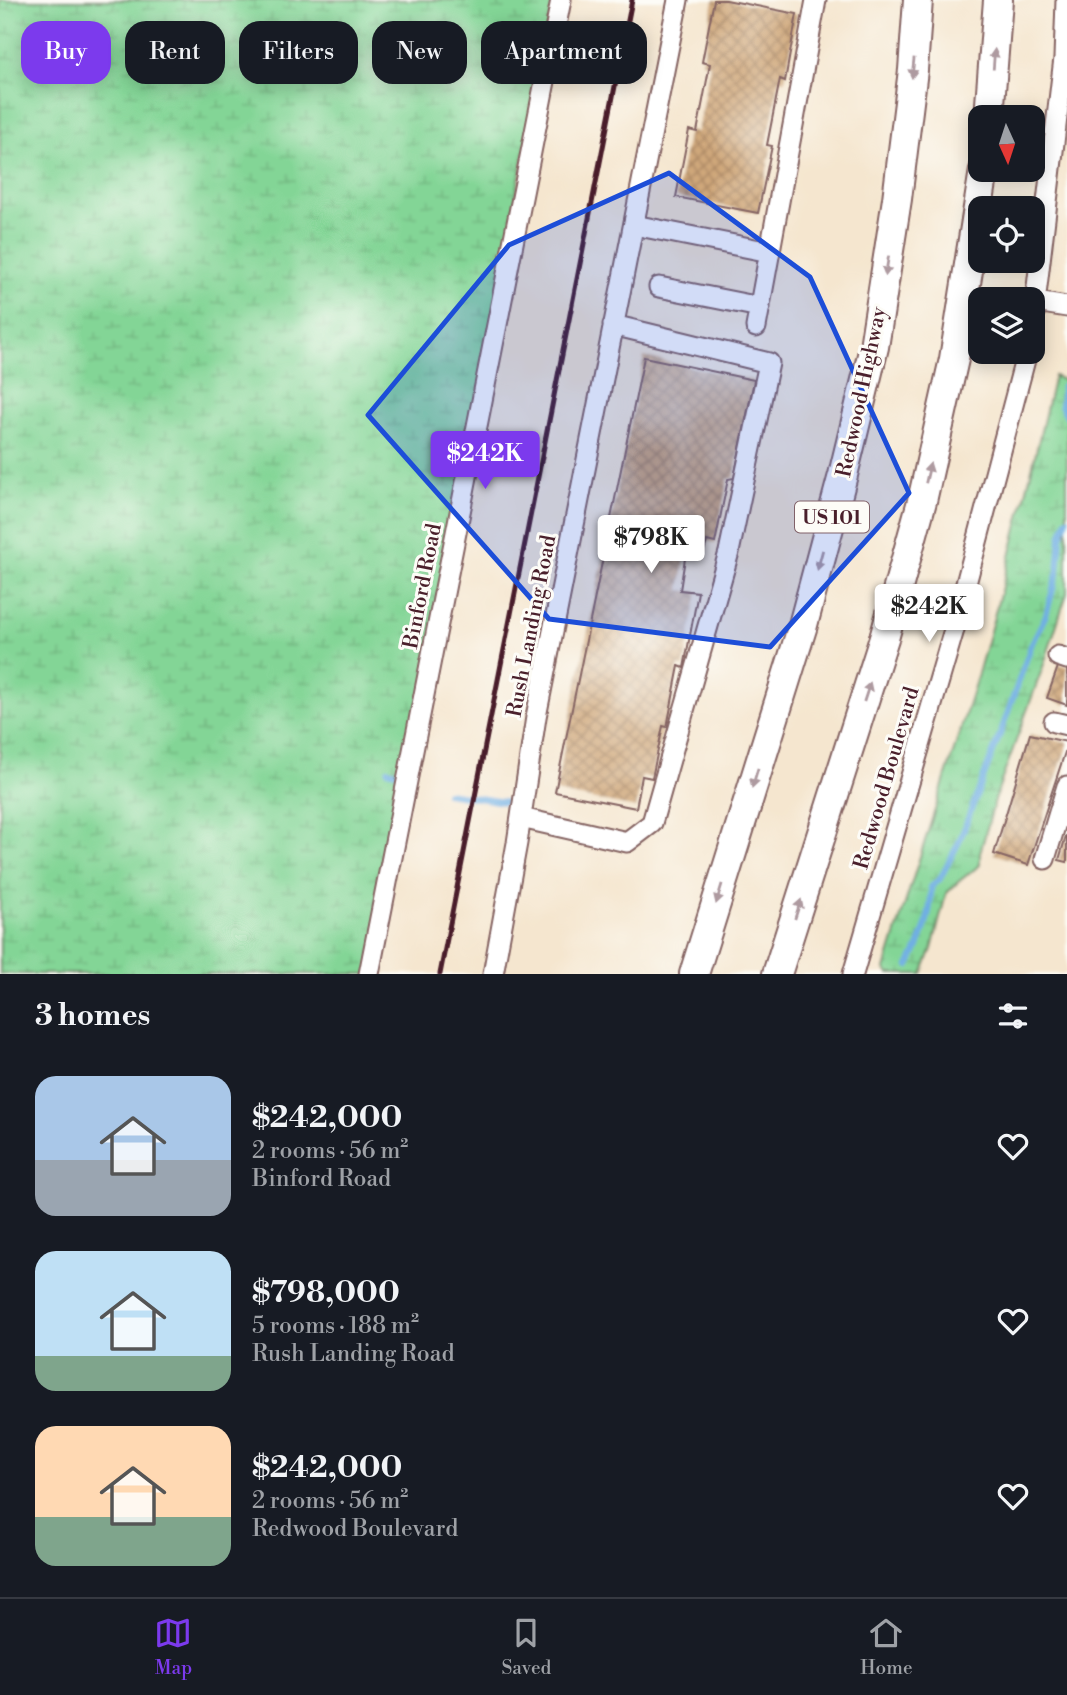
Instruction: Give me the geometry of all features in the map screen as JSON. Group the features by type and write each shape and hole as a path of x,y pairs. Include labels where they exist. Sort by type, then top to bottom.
{"highway":[{"name":"Redwood Highway","path":"694,974 803,625 871,359 897,199 918,0"},
{"path":"990,105 998,0"},
{"path":"777,974 886,635 922,501 954,359 982,182"}],"street":[{"name":"Binford Road","path":"369,974 561,0"},
{"name":"Rush Landing Road","path":"492,974 521,818 536,717 678,0"},
{"path":"659,287 758,317 816,0"},
{"path":"1038,287 1064,58 1066,0"},
{"path":"634,225 770,252"},
{"path":"1045,303 1067,307"},
{"path":"521,818 626,842 652,823 729,552 769,363 613,326"},
{"name":"Redwood Boulevard","path":"853,974 953,633 1024,364"},
{"path":"1045,859 1067,786"}],"highlighted area":[{"path":"669,173 810,277 909,493 770,647 549,619 368,415 509,245"}],"green space":[{"path":"0,0 553,0 549,21 481,21 481,84 537,84 370,974 0,974"},
{"path":"1054,376 1067,382 1067,593 997,793 980,853 980,865 946,894 932,949 922,974 889,974 885,969 989,634"}],"building":[{"path":"714,0 797,14 785,81 780,79 767,145 772,146 758,213 676,197 689,130 697,132 710,64 702,62"},
{"path":"644,357 754,380 734,478 728,479 715,543 707,541 703,555 686,552 680,590 698,592 684,668 679,666 667,727 663,726 652,778 642,776 636,808 555,792"},
{"path":"1059,664 1067,666 1067,705 1047,698"},
{"path":"1030,734 1067,742 1067,746 1028,865 994,854"},
{"path":"1067,836 1067,862 1059,860"}],"waterway":[{"path":"1063,386 1061,405 1067,416"},
{"path":"909,966 925,928 931,887 940,879 959,842 1032,643 1046,615 1058,571 1061,537 1067,519"},
{"path":"388,770 400,773"},
{"path":"447,793 510,803"}],"railway":[{"path":"440,974 632,0"}]}
